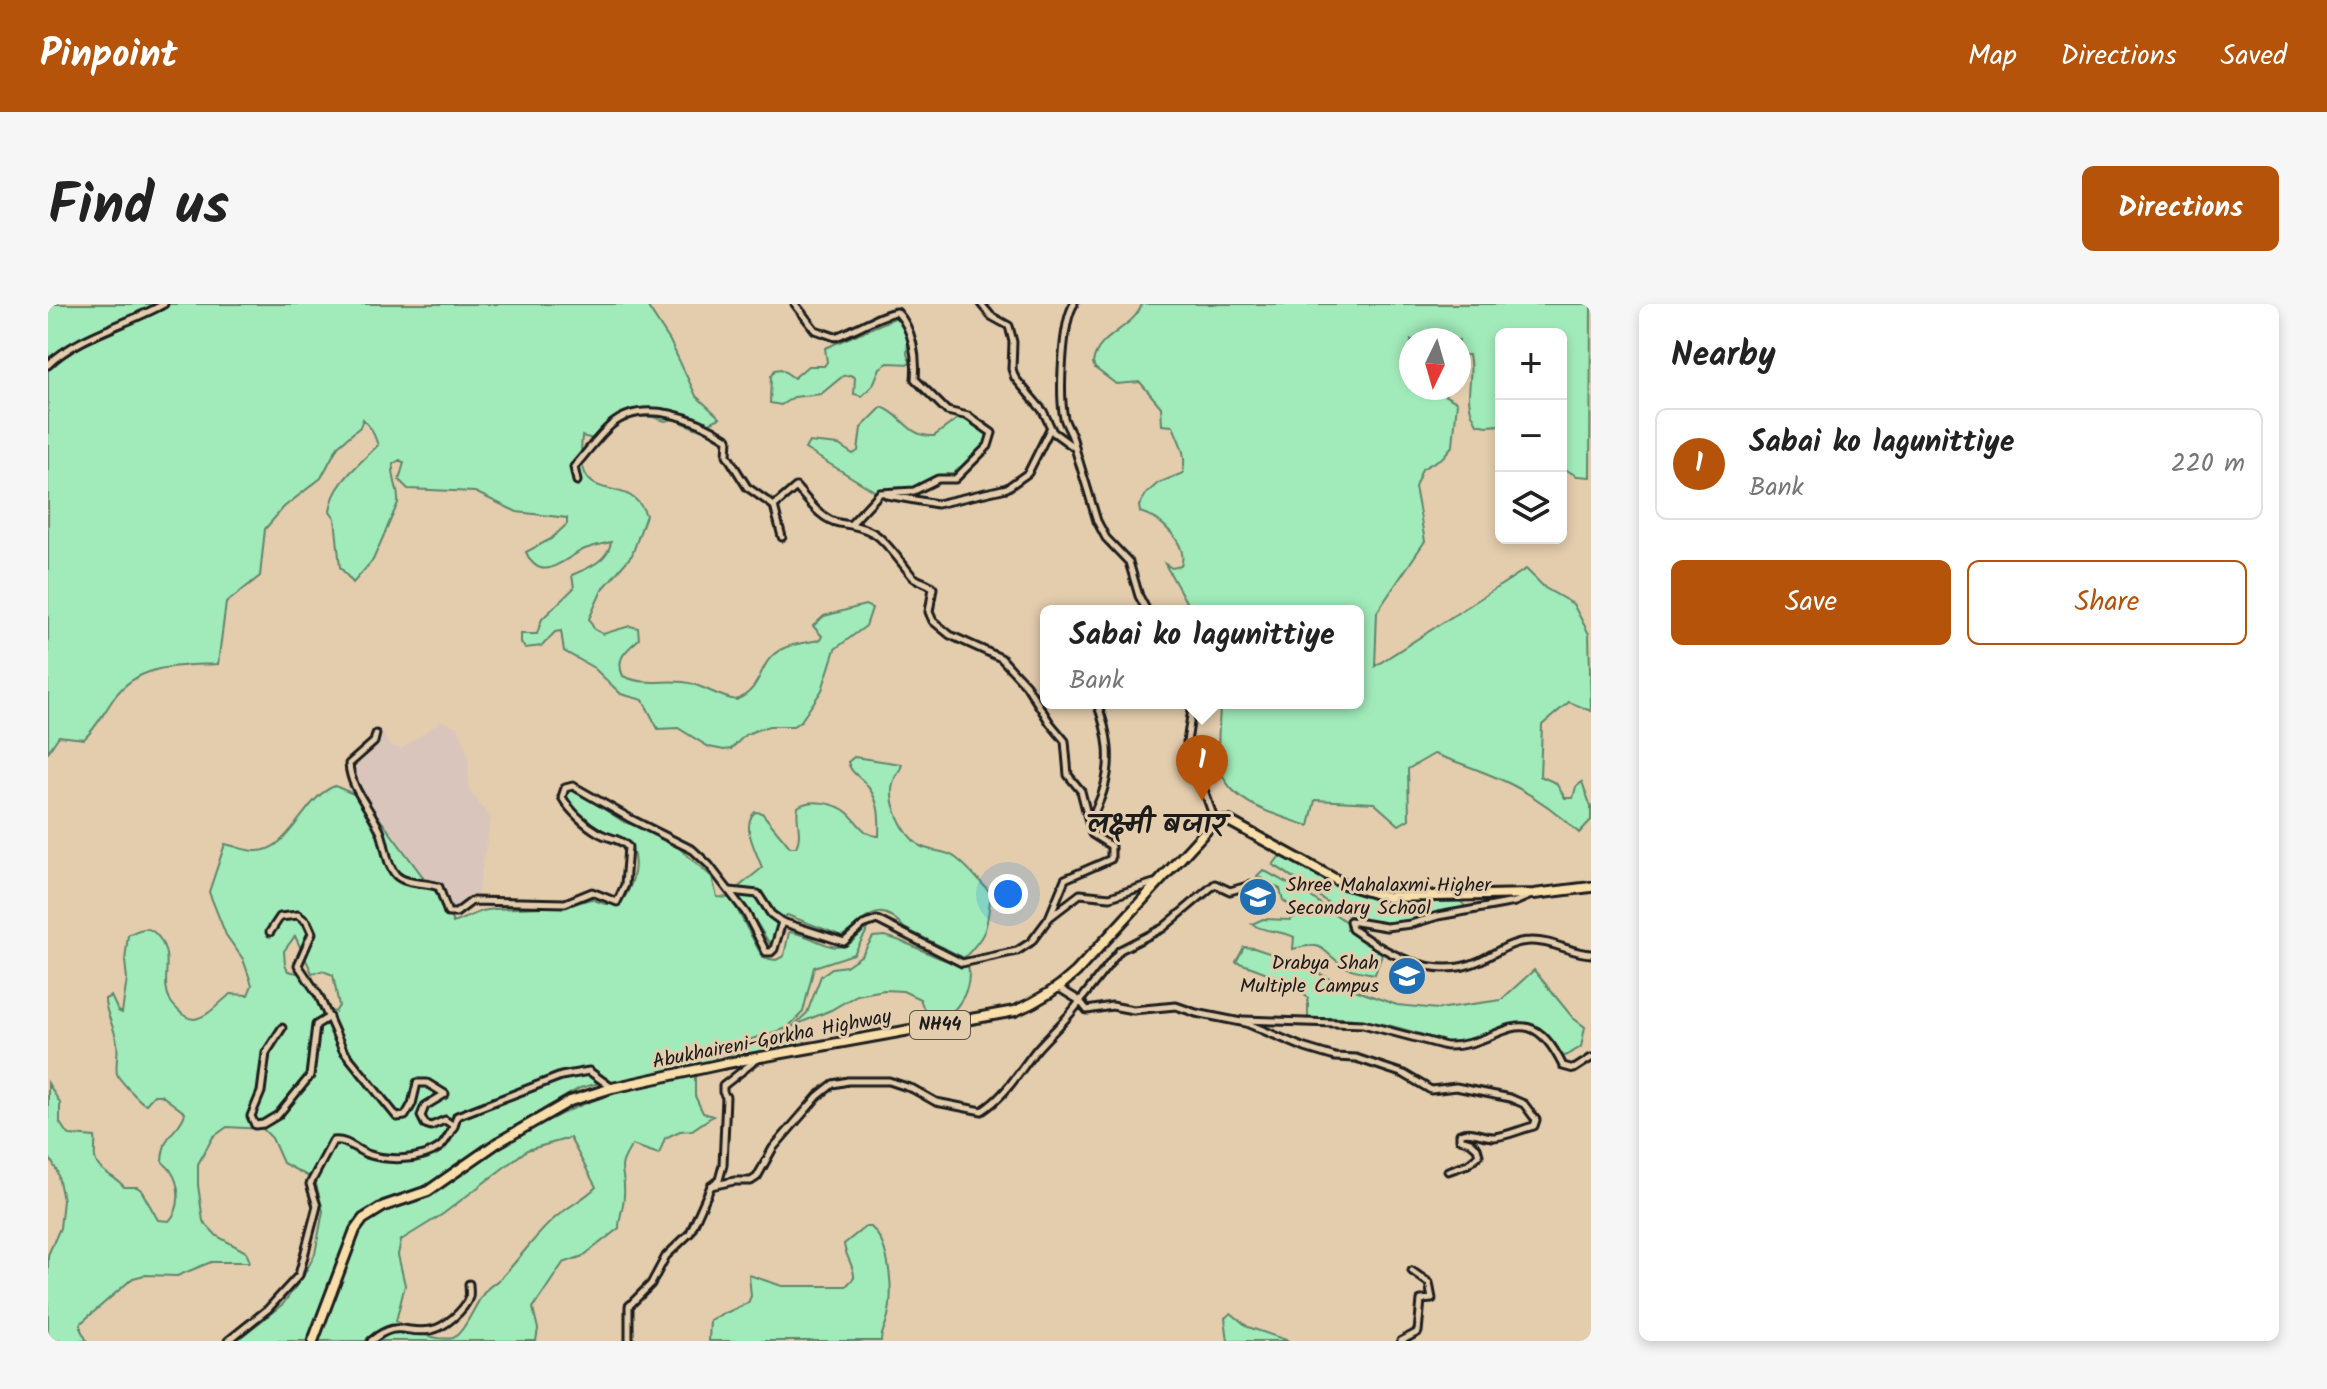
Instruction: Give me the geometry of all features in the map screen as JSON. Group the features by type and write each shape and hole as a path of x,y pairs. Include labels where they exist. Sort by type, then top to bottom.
{"main road":[{"name":"Abukhaireni-Gorkha Highway","path":"313,1341 355,1230 372,1211 428,1191 543,1114 594,1092 760,1057 1015,1011 1059,988 1215,821"},
{"path":"1215,821 1229,821 1317,870 1370,894 1398,898 1534,894 1591,887"}],"street":[{"path":"48,365 70,349 164,304"},
{"path":"795,304 815,330 835,337 863,327 889,312 897,312 905,320 909,332 916,367 915,379 947,411 968,416 992,433 988,446 955,479 938,479 914,491 880,493 851,524"},
{"path":"981,304 988,314 1009,326 1013,342 1013,372 1043,411 1051,428 1075,448"},
{"path":"1074,304 1066,318 1061,386 1064,418 1097,521 1106,538 1129,562 1144,605"},
{"path":"577,481 574,467 612,424 628,414 662,413 708,426 728,439 727,455 747,487 774,506 782,537"},
{"path":"880,493 937,504 1007,488 1028,473 1051,428"},
{"path":"774,506 796,487 816,509 835,523 851,524 874,533 898,561 906,565 914,578 933,588 929,612 938,627 1001,658 1026,685 1040,707"},
{"path":"730,891 758,894 771,914 782,922 844,942 863,925 877,920 962,963 1017,951 1031,942 1049,918 1065,879 1111,859 1111,846 1092,834 1081,791 1068,775 1065,741 1041,709"},
{"path":"1090,827 1104,790 1110,759 1107,734 1099,709"},
{"path":"1192,709 1187,742 1215,821"},
{"path":"376,734 374,742 349,764 350,779 380,832 388,861 396,874 405,881 427,882 439,887 448,913 456,913 472,901 565,903 592,892 617,902 625,885 628,847 624,842 598,833 568,808 562,797 565,788 573,786 693,850 709,865 746,913 766,952 774,949 782,922"},
{"path":"1049,918 1080,894 1110,897 1154,883"},
{"path":"711,1186 751,1181 757,1177 773,1148 818,1096 833,1084 889,1081 913,1089 936,1102 982,1111 1000,1098 1037,1049 1067,1020 1120,950 1163,928 1215,884 1230,891 1251,885"},
{"path":"1534,894 1515,902 1411,924 1386,927 1350,921 1352,929 1371,942 1403,958 1441,970 1464,966 1506,946 1530,941 1556,944 1591,954"},
{"path":"270,932 280,917 298,915 307,922 312,933 298,965 329,1017 343,1050 397,1117 405,1116 412,1104 417,1083 427,1083 445,1094 425,1106 421,1116 425,1124 431,1126 445,1120 454,1126"},
{"path":"1059,988 1080,1001 1087,1010 1112,1006 1133,1010 1176,1006 1238,1021 1305,1048 1335,1057 1356,1058 1404,1074 1431,1090 1456,1087 1510,1098 1524,1104 1536,1120 1534,1126 1494,1137 1466,1131 1460,1134 1460,1139 1470,1142 1479,1155 1468,1164 1448,1171"},
{"path":"282,1028 266,1053 261,1092 251,1116 255,1125 278,1115 310,1076 316,1025 329,1017"},
{"path":"1238,1021 1363,1024 1459,1047 1507,1028 1528,1027 1547,1038 1563,1066 1574,1069 1591,1058"},
{"path":"629,1341 629,1306 651,1284 666,1256 690,1233 711,1186 719,1180 723,1165 726,1097 723,1086 760,1057"},
{"path":"228,1341 268,1309 299,1275 317,1206 310,1184 333,1141 342,1140 365,1153 389,1159 424,1155 441,1146 457,1116 561,1076 589,1071 612,1088"},
{"path":"1401,1341 1418,1332 1421,1300 1432,1299 1429,1283 1412,1271"},
{"path":"371,1341 393,1328 430,1330 444,1325 469,1297 469,1284"}],"shaded area":[{"path":"441,721 458,727 468,752 469,790 491,818 477,898 466,899 452,912 443,886 423,877 365,799 346,791 358,764 375,748 383,732 389,745 401,749"},
{"name":"Shree Mahalaxmi Higher Secondary School","path":"1261,883 1275,889 1275,900 1248,909 1240,898 1241,891"}],"green space":[{"path":"48,304 646,304 670,341 696,396 720,418 697,429 674,419 665,421 637,416 615,426 597,440 582,436 582,460 586,475 604,488 627,494 637,501 646,515 632,555 602,590 589,619 594,629 603,634 630,626 638,628 639,639 621,660 623,676 632,680 693,684 736,700 746,695 757,682 774,654 791,645 820,640 822,636 813,626 824,616 865,605 872,608 866,626 835,649 822,690 801,721 793,726 769,726 754,731 731,749 724,750 709,747 678,728 658,729 643,700 621,694 594,668 564,651 561,631 555,632 542,646 525,648 521,643 521,634 537,634 542,619 574,588 572,575 596,563 609,549 611,542 585,549 546,569 532,562 526,552 551,539 567,524 567,518 517,512 475,492 408,489 399,480 404,463 400,460 393,464 398,503 373,560 353,583 340,567 335,518 330,511 342,483 378,445 363,419 360,427 338,446 321,478 284,507 265,529 260,576 226,603 218,664 161,669 135,678 114,698 84,739 59,736 48,752"},
{"path":"1142,304 1591,304 1590,477 1577,476 1567,470 1567,328 1495,328 1495,425 1487,426 1477,424 1470,406 1471,328 1399,328 1399,400 1457,402 1453,445 1443,457 1422,469 1415,487 1425,541 1377,612 1375,666 1526,569 1545,588 1573,604 1589,634 1591,711 1569,702 1542,725 1540,776 1556,783 1565,798 1573,798 1576,787 1582,782 1591,807 1591,820 1579,833 1546,805 1511,784 1434,754 1408,769 1409,819 1399,825 1374,803 1315,800 1309,826 1256,806 1232,790 1220,766 1220,709 1364,709 1364,605 1188,605 1165,564 1172,568 1181,566 1181,549 1171,533 1140,512 1139,506 1158,483 1183,473 1183,454 1173,426 1162,425 1161,407 1140,382 1116,384 1093,363 1101,345 1132,320"},
{"path":"897,317 908,338 907,354 911,364 888,363 880,368 873,385 862,396 854,394 855,377 850,375 843,376 821,394 794,397 781,405 770,403 771,376 775,370 781,369 794,378 808,366 824,366 827,362 825,348"},
{"path":"882,407 918,433 934,436 960,417 989,434 989,440 954,476 939,477 912,489 876,492 805,449 809,442 839,445 853,454 858,451 861,428"},
{"path":"854,757 902,764 894,780 892,797 908,834 920,846 956,858 991,893 985,928 964,958 904,928 894,918 878,913 864,919 842,936 787,915 778,924 771,946 745,904 730,890 736,889 762,868 749,832 755,812 762,813 790,847 796,847 798,842 798,807 809,803 837,807 848,813 865,831 879,836 876,800 850,768 848,762"},
{"path":"335,786 365,799 423,877 421,883 442,899 453,923 494,909 566,906 591,899 605,904 619,904 632,882 634,854 625,840 591,825 567,801 564,796 566,789 572,788 624,822 643,828 679,848 712,877 717,897 731,898 763,958 776,960 784,956 789,932 838,947 850,943 869,927 854,954 814,967 803,1012 787,1028 733,1045 715,1056 716,1064 625,1083 599,1083 580,1088 528,1118 419,1194 395,1197 404,1202 434,1190 516,1138 581,1105 646,1085 695,1076 695,1096 703,1113 713,1116 692,1130 680,1131 665,1138 659,1154 632,1145 622,1166 624,1195 619,1228 583,1256 563,1263 533,1308 538,1329 536,1341 236,1341 283,1304 304,1275 315,1254 323,1211 315,1180 283,1163 272,1138 263,1129 227,1127 213,1137 198,1164 203,1221 217,1236 246,1252 250,1262 211,1262 177,1276 145,1275 133,1278 81,1323 87,1341 48,1341 48,1255 60,1228 63,1200 57,1171 48,1155 48,1083 60,1103 60,1123 66,1132 95,1137 95,1158 100,1167 124,1187 141,1190 158,1220 169,1221 178,1204 178,1190 174,1177 162,1161 163,1151 185,1113 161,1095 154,1095 146,1104 143,1103 118,1077 117,1042 105,1003 105,999 111,996 122,1013 128,935 146,929 153,931 160,939 166,955 167,993 174,1006 188,1018 204,1015 231,994 248,995 252,985 243,959 226,935 209,892 225,844 252,851 267,849 287,834 324,792","holes":["295,936 312,973 323,971 333,975 339,1006 335,1012 327,1010 312,976 288,971 284,951","570,1138 596,1187 549,1224 502,1277 488,1288 457,1335 446,1339 431,1337 396,1321 405,1285 398,1255 401,1240 443,1214 527,1150"]},
{"path":"1282,853 1336,884 1365,896 1404,902 1459,896 1466,909 1435,913 1394,924 1371,923 1342,911 1273,865"},
{"path":"1263,870 1307,894 1346,922 1347,930 1383,951 1375,974 1347,968 1317,946 1293,949 1294,937 1252,924 1263,919 1290,920 1299,914 1283,900 1280,889 1257,876"},
{"path":"884,936 946,960 968,965 968,984 954,1010 929,1022 920,999 903,991 884,990 857,995 795,1025 808,1046 724,1063 722,1060 737,1049 788,1031 807,1013 821,976 832,968 846,966 862,955 873,937"},
{"path":"1244,947 1293,961 1349,988 1397,1005 1438,1009 1501,1000 1534,970 1573,1018 1585,1027 1581,1047 1563,1057 1543,1032 1523,1027 1454,1043 1367,1021 1337,1018 1308,1020 1308,998 1274,976 1236,962"},
{"path":"865,1227 871,1227 878,1235 889,1272 889,1312 881,1341 709,1341 710,1320 748,1303 751,1296 749,1275 782,1286 846,1286 854,1274 844,1244"},
{"path":"1231,1313 1248,1327 1289,1341 1228,1341 1225,1318"}],"place":[{"name":"Sabai ko lagunittiye","path":"1202,801"},
{"name":"Shree Mahalaxmi Higher Secondary School","path":"1258,897"},
{"name":"Drabya Shah Multiple Campus","path":"1407,976"}],"district":[{"name":"लक्ष्मी बजार","path":"1156,825"}]}
